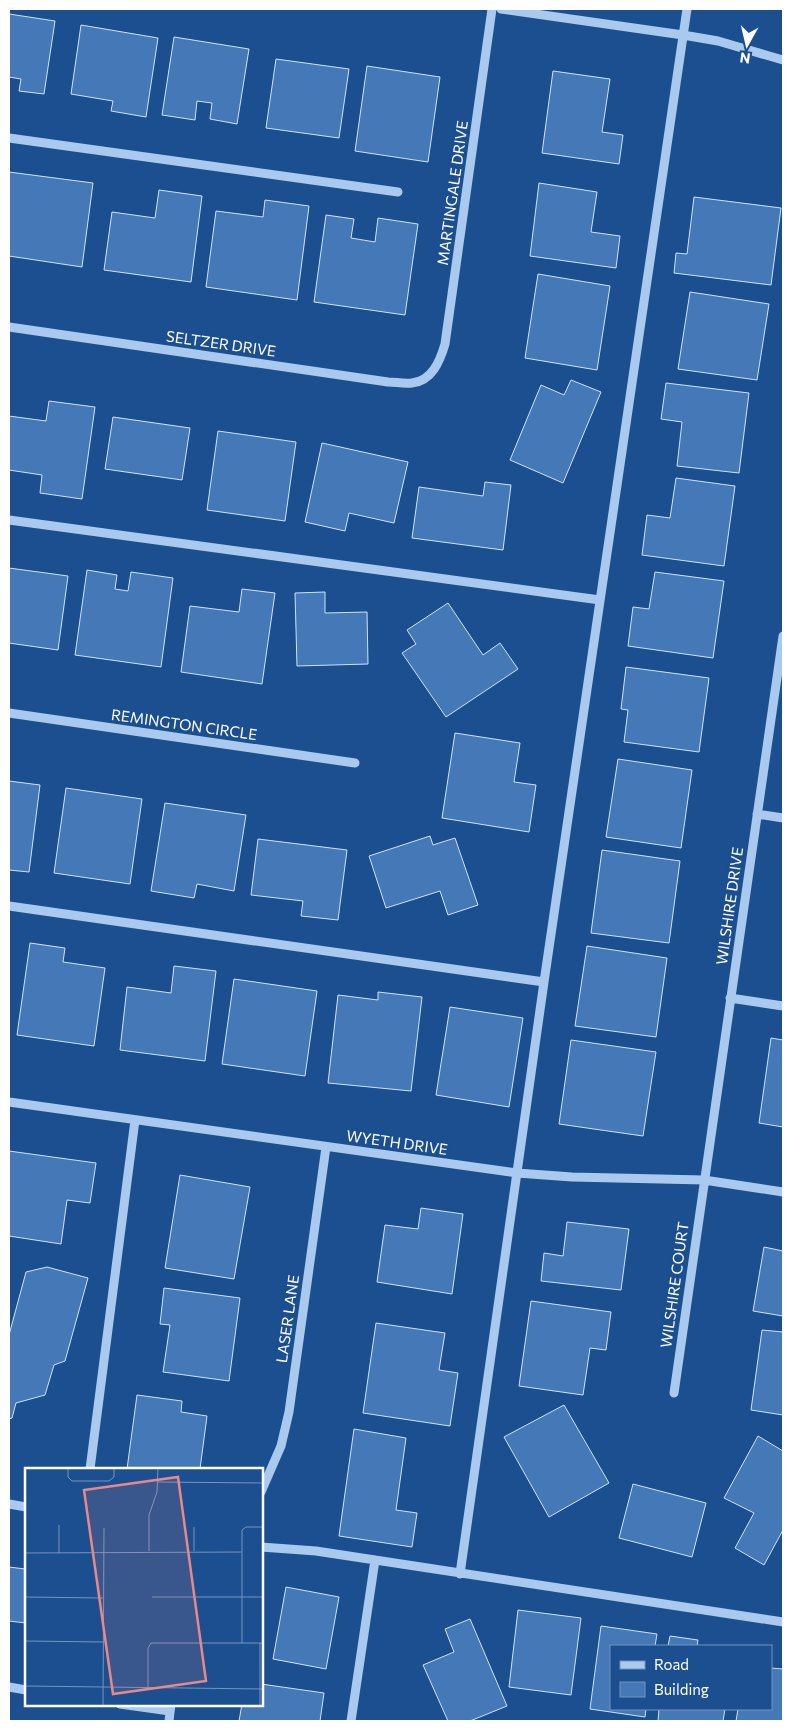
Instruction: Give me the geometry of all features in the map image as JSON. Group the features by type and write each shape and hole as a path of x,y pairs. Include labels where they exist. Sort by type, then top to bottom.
{"street":[{"name":"MARTINGALE DRIVE","path":"429,377 440,361 445,344 492,9"},
{"path":"501,9 718,41 783,60"},
{"path":"460,1574 544,982 687,9"},
{"path":"9,138 398,192"},
{"name":"SELTZER DRIVE","path":"9,326 388,382 413,383 429,377"},
{"path":"9,520 600,600"},
{"name":"WILSHIRE DRIVE","path":"704,1180 783,636"},
{"name":"REMINGTON CIRCLE","path":"9,713 355,763"},
{"path":"757,814 783,818"},
{"path":"9,906 544,982"},
{"path":"730,998 783,1006"},
{"name":"WYETH DRIVE","path":"9,1102 517,1173 572,1177 704,1180 783,1192"},
{"path":"90,1468 135,1120"},
{"name":"LASER LANE","path":"262,1490 281,1446 289,1412 326,1147"},
{"name":"WILSHIRE COURT","path":"674,1393 704,1180"},
{"path":"9,1504 25,1507"},
{"path":"262,1547 316,1551 783,1622"},
{"path":"351,1721 374,1560"},
{"path":"9,1687 25,1690"},
{"path":"137,1705 171,1707 168,1721"}],"building":[{"path":"9,14 55,21 44,94 19,91 21,79 9,77"},
{"path":"81,25 158,38 146,117 111,111 113,101 71,94"},
{"path":"174,37 249,49 237,124 210,119 212,103 197,101 195,120 162,115"},
{"path":"276,59 349,69 339,138 266,128"},
{"path":"367,66 440,77 428,162 355,151"},
{"path":"553,71 610,79 602,132 623,135 619,164 542,153"},
{"path":"9,172 93,183 82,267 9,256"},
{"path":"539,183 597,192 591,232 620,236 616,268 530,256"},
{"path":"159,190 202,196 191,282 104,270 112,212 155,218"},
{"path":"694,197 781,208 771,285 674,273 676,253 687,254"},
{"path":"265,200 309,206 297,300 206,287 216,211 263,217"},
{"path":"326,215 354,219 351,238 375,242 378,218 418,224 405,315 314,302"},
{"path":"538,274 610,286 597,370 525,358"},
{"path":"690,292 769,304 757,380 678,369"},
{"path":"571,380 601,392 563,483 510,460 541,385 564,395"},
{"path":"666,383 749,393 739,473 677,466 682,422 661,419"},
{"path":"49,401 95,407 82,499 40,493 42,475 9,470 9,416 46,421"},
{"path":"113,417 190,428 182,480 105,469"},
{"path":"218,431 296,442 285,521 207,510"},
{"path":"322,443 408,462 394,523 349,513 345,531 305,522"},
{"path":"676,478 735,486 724,566 642,555 647,515 670,518"},
{"path":"485,482 511,485 503,550 412,538 419,487 483,496"},
{"path":"9,568 68,576 58,650 9,643"},
{"path":"87,570 117,575 115,589 128,591 131,572 173,578 161,667 75,655"},
{"path":"655,572 724,581 713,658 628,646 633,607 649,609"},
{"path":"242,589 275,593 262,684 181,672 190,606 239,612"},
{"path":"325,592 325,613 367,612 368,664 297,666 295,593"},
{"path":"448,603 483,655 500,643 518,669 446,717 402,653 416,644 407,630"},
{"path":"626,667 709,678 699,752 624,742 628,710 621,709"},
{"path":"455,733 520,743 514,782 536,785 529,832 442,818"},
{"path":"618,759 692,770 681,848 606,837"},
{"path":"9,781 40,785 29,872 9,870"},
{"path":"66,788 142,799 130,884 54,873"},
{"path":"165,803 246,815 234,891 197,884 194,898 151,891"},
{"path":"430,836 433,845 455,838 478,905 448,915 440,891 386,908 369,856"},
{"path":"258,839 347,850 338,920 301,916 303,901 251,895"},
{"path":"602,850 680,861 669,943 591,933"},
{"path":"30,943 65,948 63,962 105,968 94,1046 17,1035"},
{"path":"587,946 667,958 656,1037 575,1026"},
{"path":"174,966 216,971 205,1061 120,1050 127,987 171,993"},
{"path":"234,979 317,991 305,1076 222,1064"},
{"path":"378,992 422,997 411,1091 328,1083 338,995 378,1000"},
{"path":"450,1007 523,1018 509,1107 436,1095"},
{"path":"771,1038 783,1040 783,1127 759,1123"},
{"path":"571,1040 656,1052 643,1136 559,1124"},
{"path":"9,1151 96,1163 90,1203 67,1200 61,1244 9,1236"},
{"path":"180,1175 250,1187 234,1279 165,1268"},
{"path":"421,1208 463,1214 452,1294 377,1282 385,1225 418,1229"},
{"path":"567,1222 629,1229 621,1290 541,1281 544,1253 563,1256"},
{"path":"764,1247 783,1251 783,1316 753,1311"},
{"path":"47,1267 88,1278 65,1361 54,1365 45,1395 16,1403 12,1418 9,1419 9,1335 26,1272"},
{"path":"164,1288 240,1298 229,1381 163,1372 170,1325 160,1324"},
{"path":"531,1301 611,1312 606,1350 590,1348 583,1395 519,1386"},
{"path":"376,1323 445,1333 439,1370 458,1373 450,1426 363,1413"},
{"path":"762,1330 783,1332 783,1415 751,1410"},
{"path":"137,1395 182,1401 181,1412 207,1416 200,1468 127,1468"},
{"path":"564,1405 609,1483 549,1517 504,1437"},
{"path":"354,1429 406,1438 396,1510 417,1513 412,1547 339,1536"},
{"path":"758,1436 783,1451 783,1530 764,1565 735,1548 754,1513 724,1498"},
{"path":"633,1484 706,1503 692,1557 619,1538"},
{"path":"9,1567 25,1569 25,1623 9,1621"},
{"path":"286,1587 339,1597 326,1669 273,1659"},
{"path":"518,1610 581,1618 571,1695 509,1687"},
{"path":"470,1619 507,1706 470,1721 448,1721 423,1665 454,1652 445,1629"},
{"path":"601,1626 657,1634 655,1645 610,1645 610,1710 646,1710 645,1717 590,1709"},
{"path":"670,1636 698,1640 697,1645 668,1645"},
{"path":"772,1668 783,1669 783,1721 736,1721 738,1710 772,1710"},
{"path":"262,1684 324,1693 320,1721 239,1721 242,1705 262,1705"},
{"path":"659,1710 725,1710 723,1721 658,1721"}]}
